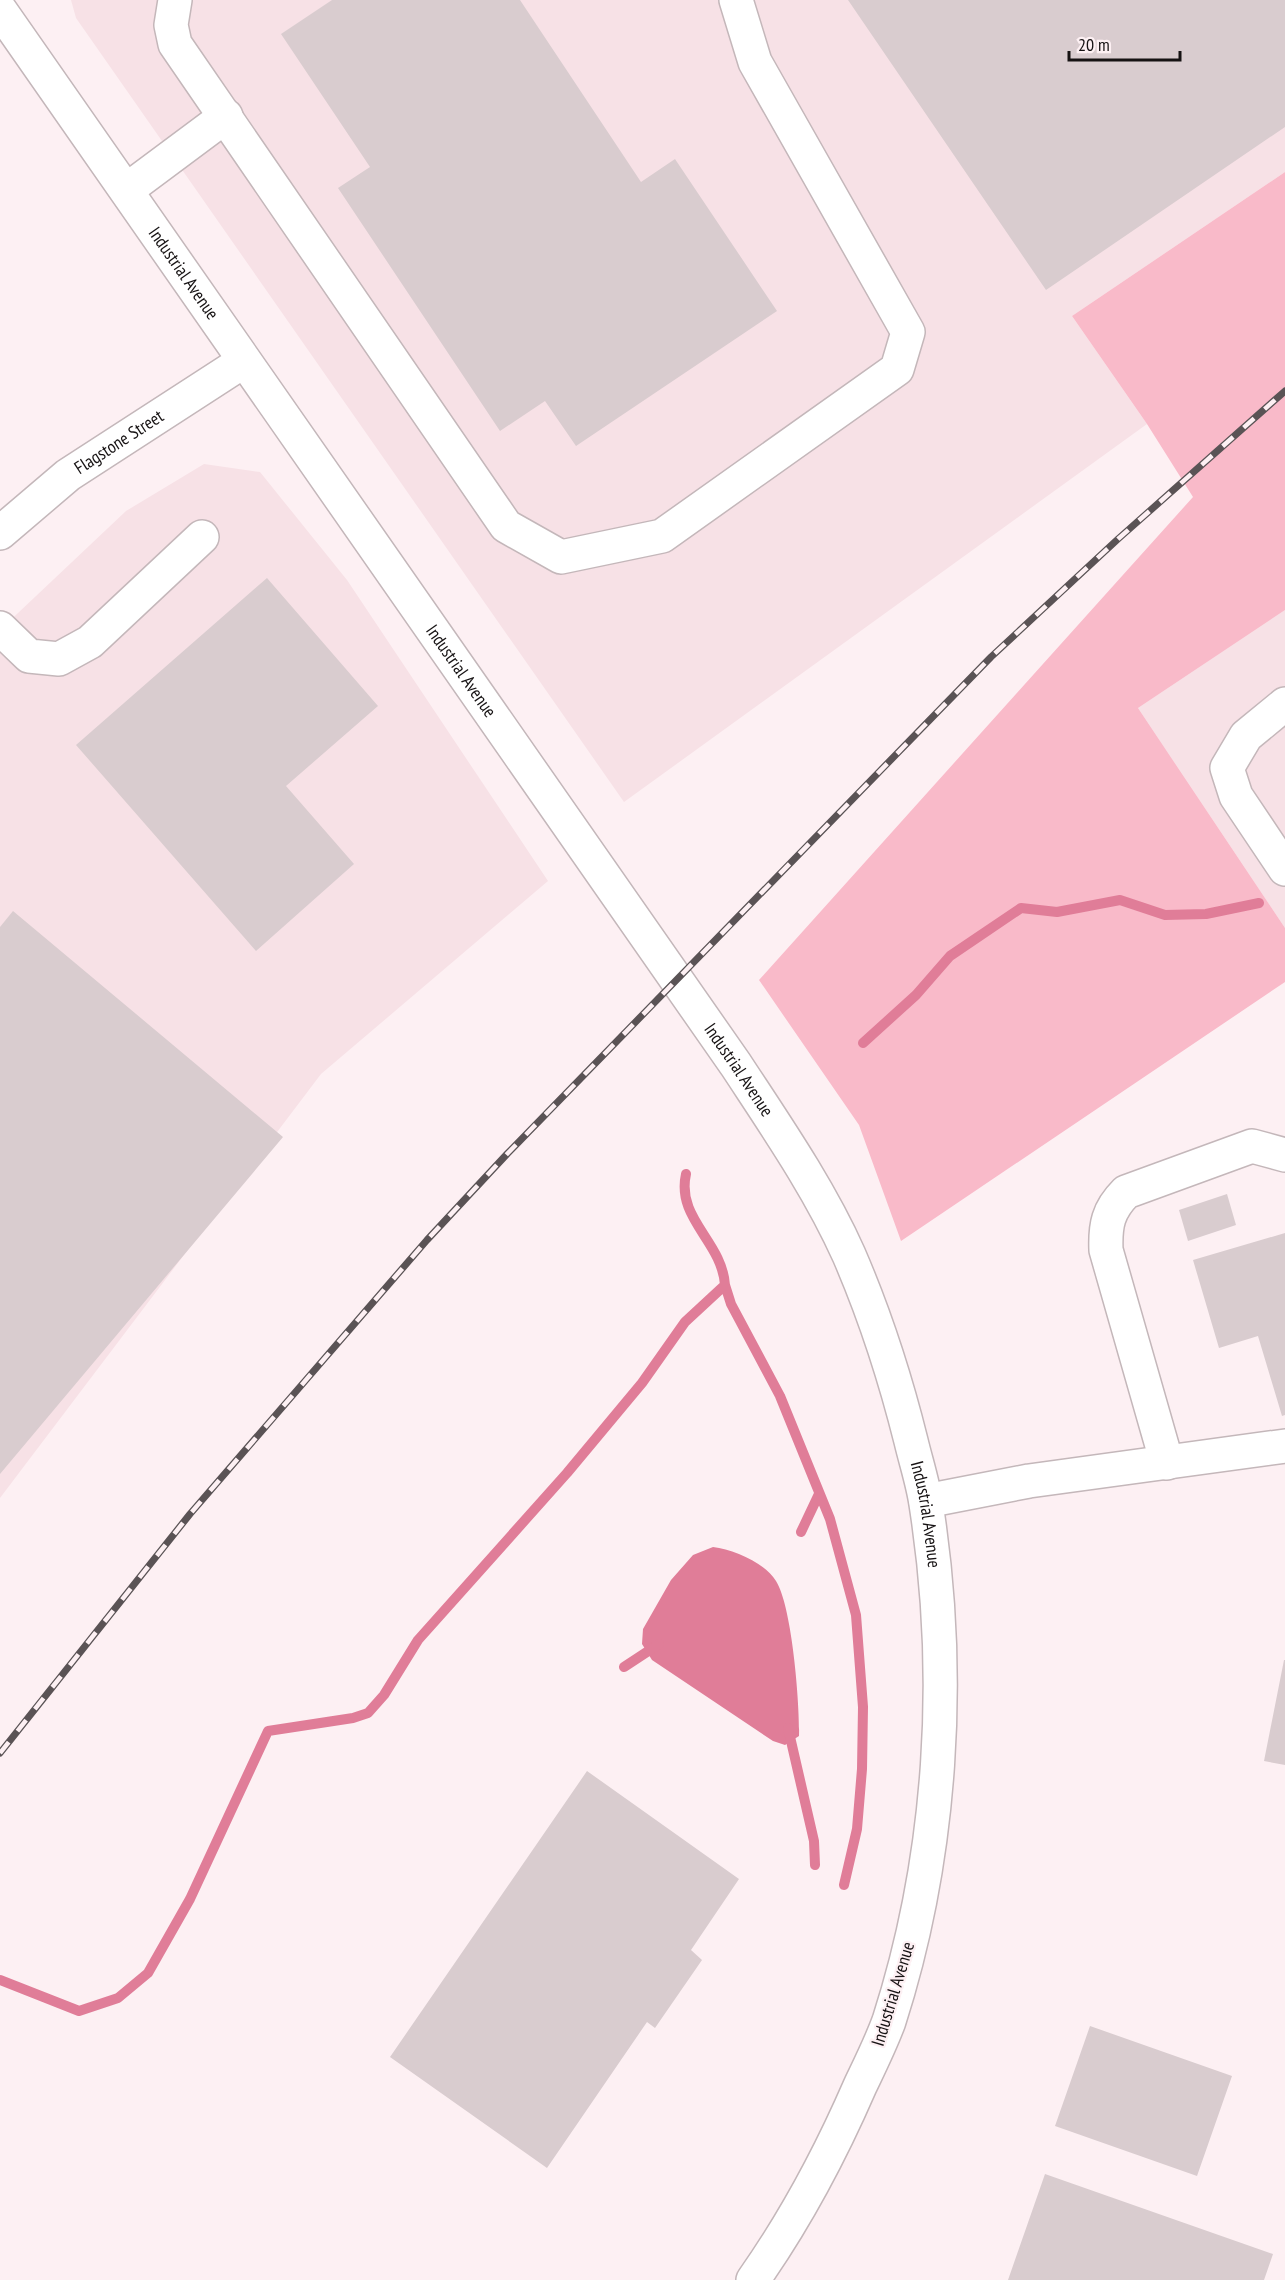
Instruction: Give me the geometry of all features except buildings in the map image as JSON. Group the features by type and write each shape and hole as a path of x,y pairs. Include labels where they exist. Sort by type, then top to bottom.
{"main road":[{"path":"175,0 171,25 175,44 506,526 561,556 662,536 897,369 908,332 755,62 736,0"},
{"name":"Industrial Avenue","path":"0,10 128,189 244,361 696,1007 808,1176 848,1252 877,1324 901,1402 926,1502 936,1594 940,1671 938,1752 932,1823 916,1918 888,2023 833,2148 784,2236 753,2280"},
{"path":"128,189 225,116"},
{"name":"Flagstone Street","path":"0,533 68,475 244,361"},
{"path":"0,628 28,656 59,659 90,642 202,537"},
{"path":"1285,705 1246,736 1227,768 1236,796 1285,869"},
{"path":"1167,1463 1106,1250 1105,1224 1114,1204 1126,1192 1252,1146 1285,1155"},
{"path":"926,1502 1029,1481 1285,1446"}],"shaded area":[{"path":"71,0 1285,0 1285,172 1072,316 1147,424 624,802 76,18"},
{"path":"1285,172 1285,610 1138,708 1285,928 1285,982 901,1241 859,1125 759,980 1193,497 1147,424 1072,316"},
{"path":"204,464 260,472 347,580 548,881 321,1074 0,1498 0,630 126,511"},
{"path":"1285,610 1285,928 1138,708"},
{"path":"713,1547 739,1554 764,1568 776,1581 782,1594 791,1633 799,1721 799,1736 785,1745 773,1741 652,1660 642,1644 643,1629 671,1580 693,1555"}],"waterway":[{"path":"863,1043 916,995 950,956 1021,908 1057,912 1120,900 1165,915 1206,914 1259,903"},
{"path":"0,1980 79,2011 118,1998 148,1973 190,1899 268,1731 353,1718 368,1713 384,1695 418,1640 567,1473 642,1383 685,1322 725,1285 716,1255 687,1204 686,1174"},
{"path":"725,1285 731,1304 780,1396 830,1519 856,1615 863,1707 862,1769 857,1829 844,1885"},
{"path":"801,1532 819,1494"},
{"path":"624,1667 659,1644"},
{"path":"788,1728 814,1841 815,1865"}],"railway":[{"path":"0,1753 190,1514 427,1240 507,1154 991,657 1118,539 1285,391"}]}
